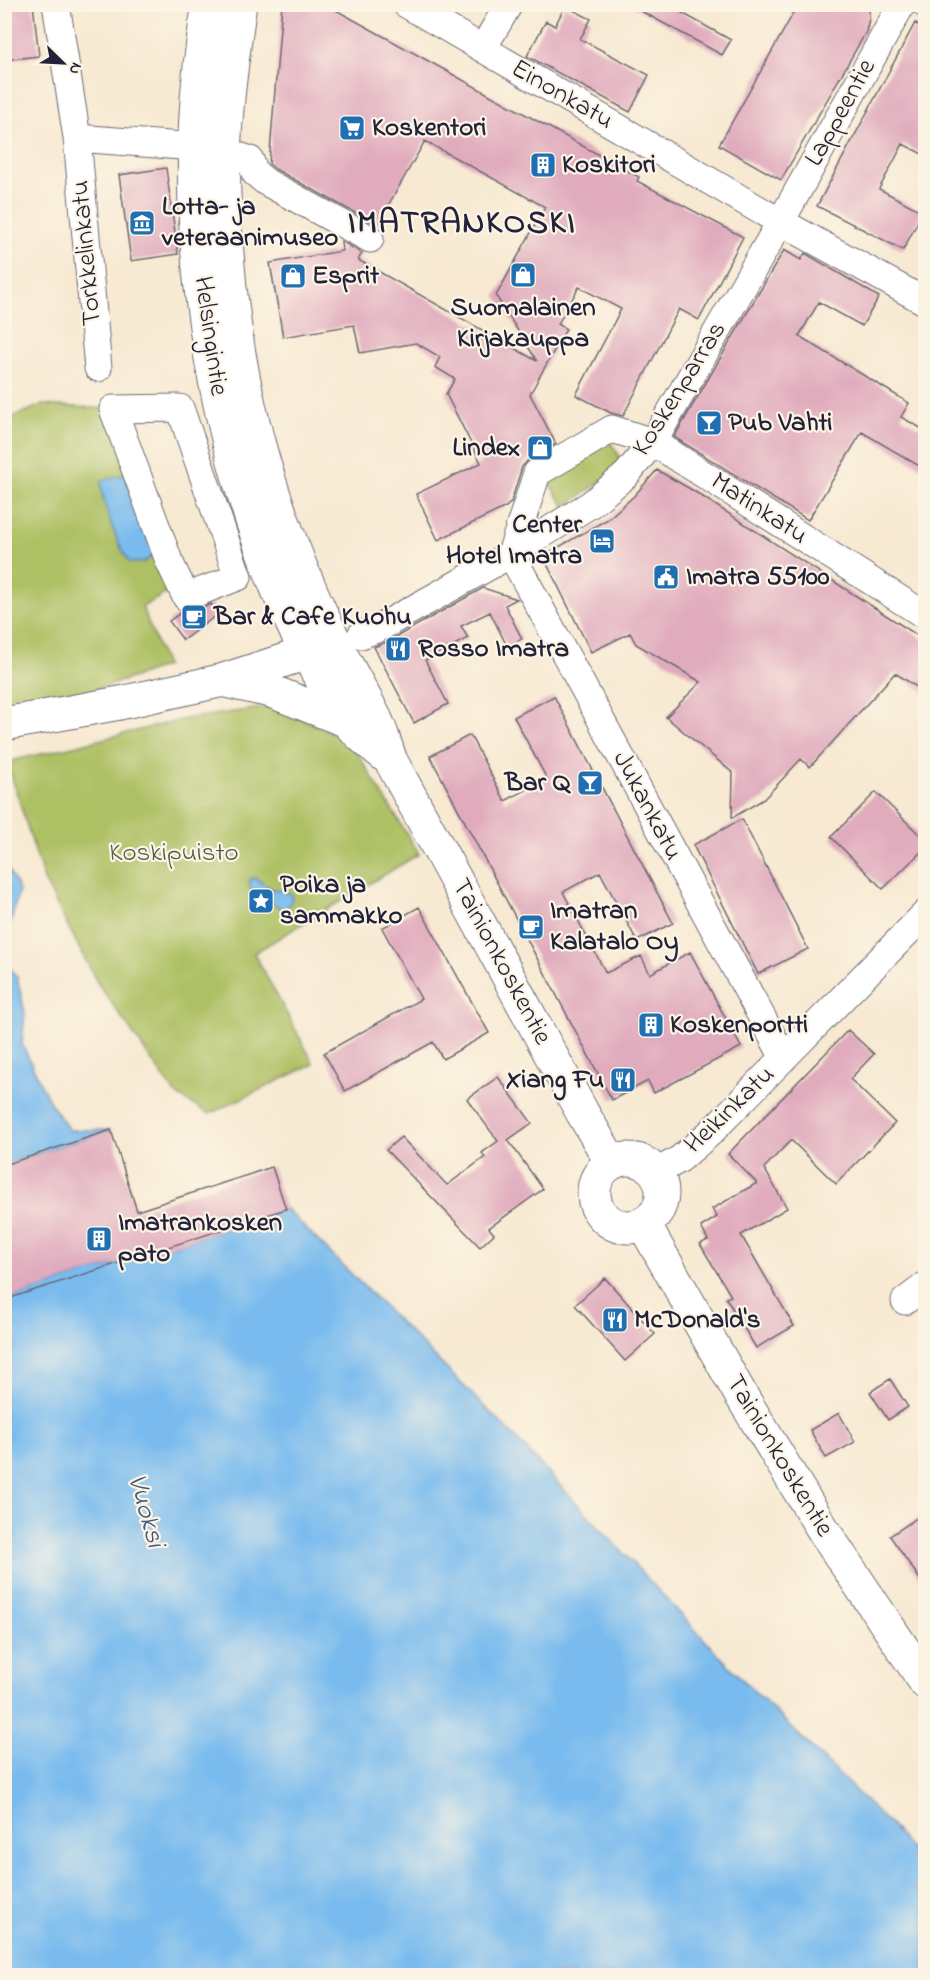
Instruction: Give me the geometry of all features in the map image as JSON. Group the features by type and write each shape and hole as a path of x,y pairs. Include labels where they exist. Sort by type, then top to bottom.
{"main road":[{"name":"Helsingintie","path":"209,4 198,78 210,149"},
{"name":"Helsingintie","path":"240,4 230,77 196,205 205,314 218,401 228,444 259,546 334,644"},
{"path":"12,722 120,703 224,680 334,644"},
{"name":"Tainionkoskentie","path":"334,644 347,721 391,760"},
{"name":"Tainionkoskentie","path":"334,644 374,716 391,760 612,1163"},
{"path":"224,680 271,691 347,721"},
{"path":"624,1159 636,1160 647,1165 655,1173 661,1184 662,1195 659,1207 643,1223 630,1227 617,1225 606,1218 598,1208 594,1196 596,1182 602,1171 612,1163 624,1159"},
{"name":"Tainionkoskentie","path":"643,1223 741,1395 827,1536 926,1683"}],"street":[{"name":"Torkkelinkatu","path":"56,4 77,138 98,368"},
{"name":"Einonkatu","path":"406,4 781,221 926,302"},
{"path":"483,48 509,4"},
{"name":"Lappeentie","path":"781,221 902,4"},
{"name":"Torkkelinkatu","path":"77,138 210,149"},
{"path":"210,149 250,160 255,173 266,182 370,239"},
{"name":"Koskenparras","path":"334,644 379,628 511,554 591,504 626,475 652,442 781,221"},
{"path":"180,408 238,577 186,597 169,561 114,409 180,408"},
{"name":"Matinkatu","path":"511,554 537,473 612,429 652,442 926,616"},
{"name":"Jukankatu","path":"511,554 784,1058"},
{"name":"Heikinkatu","path":"655,1173 680,1159 710,1133 926,913"}],"green space":[{"path":"42,405 113,409 179,586 142,607 166,666 93,691 5,704 5,420"},
{"path":"608,439 625,464 565,507 544,476"},
{"name":"Koskipuisto","path":"274,706 350,741 419,854 254,953 314,1064 209,1114 175,1094 97,982 44,880 7,762 185,719"}],"water":[{"path":"125,474 155,554 144,562 130,563 125,556 104,500 101,481"},
{"path":"5,863 19,890 5,945"},
{"path":"256,878 268,887 292,895 288,907 281,908 272,904 260,903 250,886 250,879"},
{"path":"4,960 17,977 25,1013 22,1044 49,1101 69,1130 111,1130 4,1165"},
{"name":"Vuoksi","path":"286,1209 509,1431 734,1671 893,1828 916,1856 924,1870 916,1887 925,1901 925,1975 5,1975 4,1300"}],"building":[{"path":"4,4 33,4 39,56 4,60"},
{"path":"282,4 325,4 639,177 637,181 743,237 699,320 679,309 623,416 611,413 576,395 621,309 579,287 558,324 566,329 530,394 556,444 529,459 522,467 511,502 506,507 438,540 416,494 481,463 446,394 455,379 435,367 440,357 416,343 360,353 354,325 283,337 270,263 342,251 341,241 362,253 358,260 537,361 496,296 545,207 425,141 377,225 275,169 269,164"},
{"path":"628,4 666,4 731,40 722,55"},
{"path":"783,4 869,4 869,19 866,32 781,180 719,145 793,14"},
{"path":"565,6 591,19 580,39 649,75 630,112 527,56 546,21 555,26"},
{"path":"915,23 926,28 926,156 903,144 879,189 923,212 903,250 817,206"},
{"path":"166,168 178,254 131,261 119,175"},
{"path":"784,250 801,260 805,253 879,297 862,326 819,302 799,336 909,403 901,417 926,431 926,470 862,432 808,520 674,437"},
{"path":"657,470 692,490 926,641 926,693 895,673 810,767 801,759 764,799 732,818 733,773 666,717 701,682 636,644 630,633 591,652 543,556 608,519 634,496"},
{"path":"483,588 517,599 505,605 522,639 507,646 490,612 461,626 468,638 425,660 448,704 414,723 374,647"},
{"name":"Bar & Cafe Kuohu","path":"211,604 218,614 183,640 169,621 182,612 192,612"},
{"path":"554,696 673,923 637,941 600,872 563,892 606,973 641,956 650,974 690,952 741,1047 654,1093 648,1081 612,1100 430,756 470,735 505,801 547,779 514,717"},
{"path":"876,792 926,841 926,847 883,889 831,837"},
{"path":"742,819 808,949 758,974 693,845"},
{"path":"419,907 489,1033 443,1059 433,1042 345,1091 324,1053 421,999 382,928"},
{"path":"848,1030 874,1054 850,1079 895,1123 836,1184 791,1140 764,1168 787,1208 741,1235 794,1326 756,1348 726,1298 731,1296 700,1244 708,1240 701,1227 717,1217 712,1209 757,1183 728,1154"},
{"path":"498,1077 532,1123 508,1140 543,1189 489,1228 494,1234 480,1247 386,1150 401,1137 447,1185 485,1157 482,1153 498,1141 467,1099"},
{"name":"Imatrankosken pato","path":"111,1130 137,1211 272,1167 286,1209 4,1300 4,1165"},
{"name":"McDonald's","path":"605,1278 655,1334 625,1361 575,1305"},
{"path":"890,1379 908,1407 888,1420 870,1392"},
{"path":"839,1413 855,1442 826,1458 810,1430"},
{"path":"926,1512 926,1588 890,1536"}],"place":[{"name":"Koskentori","path":"352,128"},
{"name":"Koskitori","path":"543,165"},
{"name":"Lotta- ja veteraanimuseo","path":"142,223"},
{"name":"Suomalainen Kirjakauppa","path":"523,275"},
{"name":"Esprit","path":"293,276"},
{"name":"Pub Vahti","path":"709,423"},
{"name":"Lindex","path":"540,448"},
{"name":"Center Hotel Imatra","path":"602,541"},
{"name":"Imatra 55100","path":"666,577"},
{"name":"Bar & Cafe Kuohu","path":"194,617"},
{"name":"Rosso Imatra","path":"398,649"},
{"name":"Bar Q","path":"590,783"},
{"name":"Poika ja sammakko","path":"261,901"},
{"name":"Imatran Kalatalo Oy","path":"531,927"},
{"name":"Koskenportti","path":"651,1025"},
{"name":"Xiang Fu","path":"623,1080"},
{"name":"Imatrankosken pato","path":"99,1239"},
{"name":"McDonald's","path":"615,1320"}],"district":[{"name":"IMATRANKOSKI","path":"462,224"}]}
